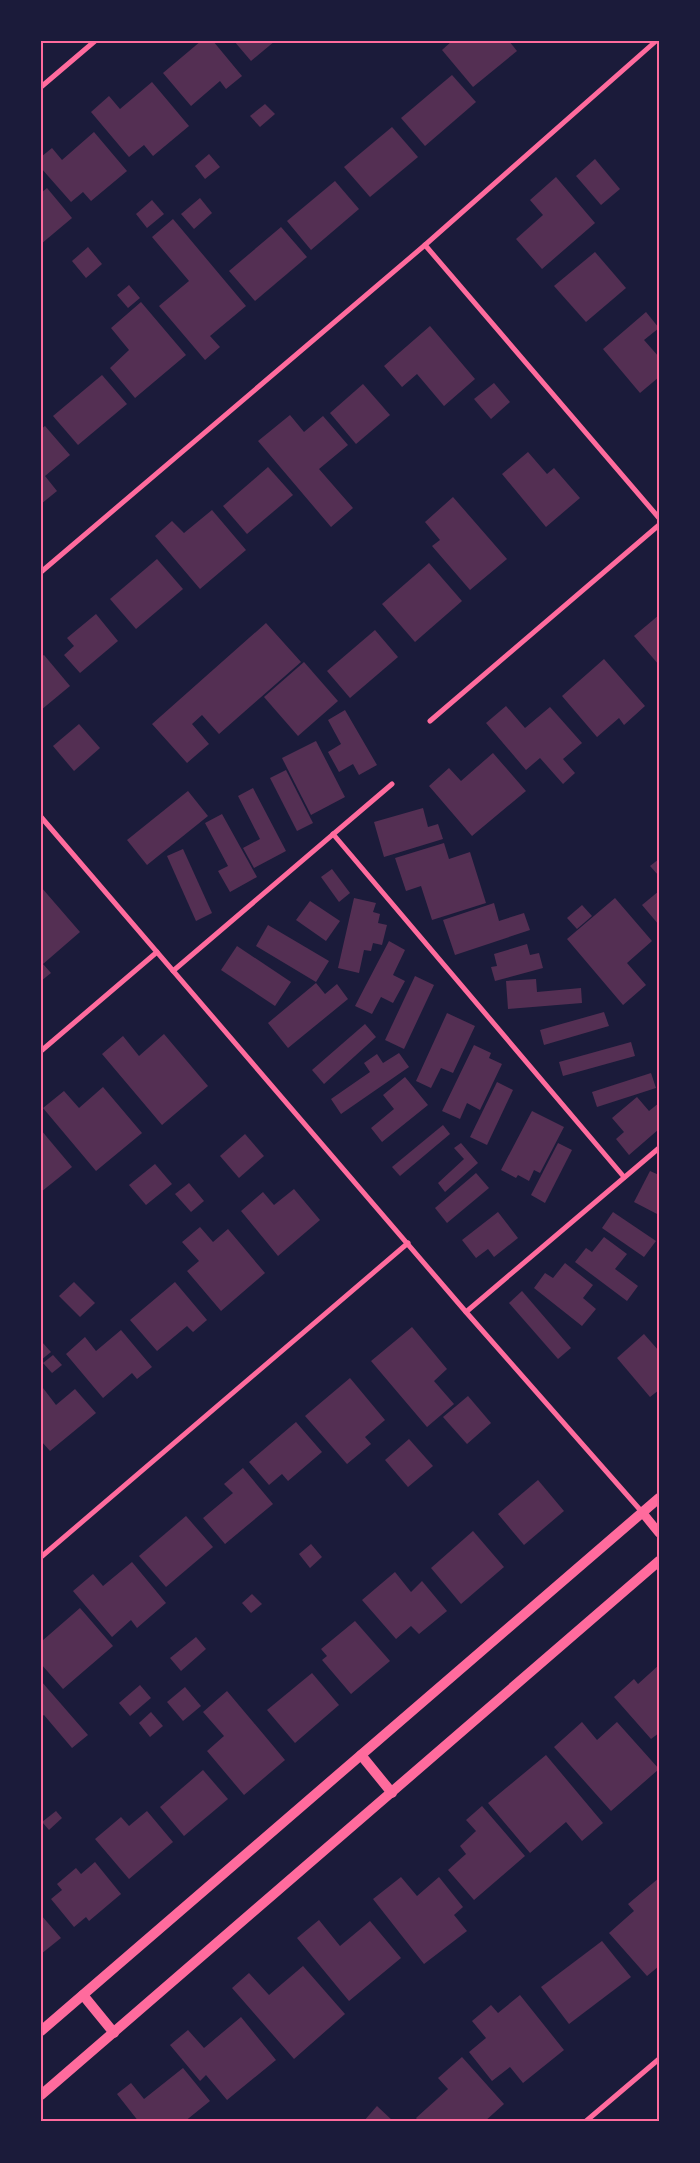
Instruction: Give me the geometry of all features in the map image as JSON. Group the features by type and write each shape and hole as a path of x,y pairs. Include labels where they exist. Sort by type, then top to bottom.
{"main road":[{"path":"41,2032 659,1498"},
{"path":"41,2095 659,1561"},
{"path":"361,1755 392,1793"},
{"path":"83,1995 114,2033"}],"street":[{"path":"41,87 95,41"},
{"path":"41,572 425,244 656,41"},
{"path":"425,244 659,518"},
{"path":"430,721 659,526"},
{"path":"173,971 392,784"},
{"path":"41,818 466,1312 659,1532"},
{"path":"334,834 624,1177"},
{"path":"41,1051 157,952"},
{"path":"466,1312 659,1148"},
{"path":"41,1557 408,1244"},
{"path":"585,2122 659,2059"}],"building":[{"path":"201,41 213,41 242,76 226,89 220,81 191,106 163,73"},
{"path":"234,41 275,41 251,61"},
{"path":"452,41 509,41 517,51 473,87 442,50"},
{"path":"452,75 476,102 425,146 401,118"},
{"path":"152,82 189,126 153,156 144,145 129,157 91,112 109,96 120,109"},
{"path":"265,104 275,114 260,127 250,116"},
{"path":"392,127 418,157 370,197 344,167"},
{"path":"94,132 127,171 91,201 83,192 71,202 41,168 41,157 52,148 62,160"},
{"path":"209,154 220,167 205,179 195,166"},
{"path":"595,159 620,189 601,205 576,176"},
{"path":"556,177 595,223 542,269 516,239 543,215 530,200"},
{"path":"335,181 359,209 311,250 287,221"},
{"path":"47,188 72,218 41,244 41,193"},
{"path":"200,198 212,213 194,229 181,214"},
{"path":"152,200 164,214 147,228 136,214"},
{"path":"173,219 246,306 210,336 220,347 205,360 159,306 189,281 152,237"},
{"path":"281,227 307,257 255,301 229,271"},
{"path":"88,247 102,264 86,278 72,261"},
{"path":"595,252 626,288 586,322 554,286"},
{"path":"129,285 140,298 128,308 117,295"},
{"path":"141,302 186,355 135,398 110,368 129,350 111,328"},
{"path":"646,312 659,328 644,340 659,357 659,377 640,393 603,349"},
{"path":"430,326 475,379 444,406 417,374 402,387 384,366"},
{"path":"102,375 127,404 78,445 53,416"},
{"path":"494,383 510,402 491,419 474,399"},
{"path":"363,384 390,415 356,444 330,413"},
{"path":"290,415 304,432 323,416 348,445 319,469 353,508 331,527 258,441"},
{"path":"45,426 70,455 45,476 57,491 41,504 41,429"},
{"path":"528,452 547,474 554,468 580,498 546,527 502,474"},
{"path":"268,467 293,495 247,534 223,506"},
{"path":"453,497 507,559 470,590 432,546 440,540 425,522"},
{"path":"212,510 246,550 200,589 155,536 172,521 184,533"},
{"path":"157,559 183,589 136,629 110,599"},
{"path":"429,563 462,601 415,642 382,604"},
{"path":"96,614 118,641 80,673 64,655 74,646 67,638"},
{"path":"659,615 659,665 634,636"},
{"path":"266,623 301,662 219,734 202,715 192,724 209,744 187,763 152,724"},
{"path":"375,630 398,657 350,698 327,671"},
{"path":"44,655 70,686 41,710 41,657"},
{"path":"604,659 645,706 624,725 619,718 597,737 562,696"},
{"path":"304,662 338,701 298,736 264,697"},
{"path":"506,706 525,728 550,707 582,743 563,759 575,773 563,784 540,758 526,770 486,723"},
{"path":"345,710 377,765 359,775 353,764 339,772 328,752 341,744 328,720"},
{"path":"79,724 100,748 74,771 53,746"},
{"path":"316,741 345,797 311,815 282,758"},
{"path":"493,753 526,791 472,836 429,786 449,768 461,781"},
{"path":"286,770 313,823 297,831 270,778"},
{"path":"253,788 286,851 254,868 243,848 260,839 238,796"},
{"path":"188,791 208,816 147,865 127,840"},
{"path":"423,808 428,827 438,824 443,839 384,857 374,822"},
{"path":"222,814 257,877 230,892 218,871 228,866 205,823"},
{"path":"444,843 449,859 470,852 486,903 432,920 421,886 406,891 395,858"},
{"path":"183,849 212,913 196,921 167,856"},
{"path":"659,859 659,876 650,866"},
{"path":"332,869 350,893 339,902 321,877"},
{"path":"41,887 80,932 43,964 51,973 41,981"},
{"path":"659,891 659,925 642,905"},
{"path":"354,898 376,903 373,912 380,914 378,923 387,925 382,945 373,943 371,951 364,950 359,973 338,968"},
{"path":"615,898 652,941 627,963 646,985 623,1005 567,939"},
{"path":"310,901 340,921 326,941 296,920"},
{"path":"494,903 499,921 524,913 530,930 455,955 443,920"},
{"path":"582,905 592,916 577,929 567,918"},
{"path":"268,925 329,961 316,982 256,946"},
{"path":"389,941 405,950 393,975 405,981 393,1003 381,997 372,1014 355,1006"},
{"path":"527,944 530,955 539,953 543,968 495,981 491,967 497,966 494,954"},
{"path":"237,946 291,982 275,1006 221,970"},
{"path":"415,976 434,985 404,1049 385,1040"},
{"path":"536,979 537,992 581,988 582,1003 508,1009 506,981"},
{"path":"316,983 325,994 337,984 348,999 288,1048 268,1023"},
{"path":"604,1012 609,1026 544,1045 540,1030"},
{"path":"447,1013 475,1026 453,1073 441,1068 431,1088 416,1081"},
{"path":"365,1024 376,1037 324,1084 312,1070"},
{"path":"164,1034 208,1086 162,1125 102,1054 123,1036 139,1056"},
{"path":"631,1042 635,1056 563,1076 559,1062"},
{"path":"474,1045 491,1053 489,1058 502,1064 480,1110 467,1103 460,1119 442,1111"},
{"path":"399,1053 409,1067 341,1114 331,1099 370,1072 364,1063 377,1054 383,1063"},
{"path":"651,1073 656,1088 597,1107 592,1092"},
{"path":"405,1077 428,1105 382,1142 371,1128 394,1109 383,1095"},
{"path":"497,1082 513,1090 487,1145 470,1137"},
{"path":"103,1087 142,1133 96,1171 43,1108 64,1091 79,1108"},
{"path":"637,1097 649,1111 659,1103 659,1129 629,1155 616,1139 624,1132 612,1118"},
{"path":"532,1111 564,1127 540,1173 534,1170 529,1181 518,1175 516,1178 501,1170"},
{"path":"443,1125 450,1134 400,1176 392,1167"},
{"path":"41,1130 72,1167 41,1192"},
{"path":"245,1134 264,1156 239,1178 220,1156"},
{"path":"461,1143 478,1163 445,1192 438,1183 464,1159 454,1148"},
{"path":"558,1143 572,1150 545,1203 531,1195"},
{"path":"155,1164 172,1184 146,1205 129,1185"},
{"path":"650,1171 659,1175 659,1215 634,1202"},
{"path":"476,1173 489,1188 447,1223 435,1208"},
{"path":"189,1183 204,1201 191,1212 175,1194"},
{"path":"294,1189 320,1220 278,1256 241,1211 263,1192 274,1205"},
{"path":"498,1212 518,1238 494,1257 488,1249 476,1258 462,1240"},
{"path":"613,1212 656,1241 644,1257 602,1228"},
{"path":"200,1227 213,1242 228,1229 265,1273 221,1311 187,1271 199,1261 182,1242"},
{"path":"604,1237 627,1254 615,1269 638,1286 627,1301 575,1262 586,1248 592,1252"},
{"path":"565,1263 593,1285 583,1298 596,1309 582,1326 534,1288 545,1273 553,1278"},
{"path":"74,1282 95,1303 80,1317 59,1296"},
{"path":"175,1282 207,1320 193,1332 187,1326 157,1351 130,1320"},
{"path":"522,1291 571,1348 558,1359 509,1303"},
{"path":"412,1327 447,1369 434,1381 454,1404 427,1427 371,1361"},
{"path":"121,1330 152,1367 137,1379 132,1373 103,1398 66,1354 85,1337 96,1351"},
{"path":"644,1334 659,1351 659,1390 650,1397 617,1358"},
{"path":"41,1341 51,1352 41,1360"},
{"path":"53,1355 62,1365 52,1373 43,1363"},
{"path":"350,1378 385,1420 365,1437 371,1444 347,1464 305,1416"},
{"path":"43,1388 56,1405 75,1389 96,1413 50,1451 41,1441"},
{"path":"468,1396 491,1423 467,1444 443,1417"},
{"path":"296,1422 322,1452 288,1481 282,1474 269,1485 249,1462"},
{"path":"409,1439 433,1466 408,1487 385,1460"},
{"path":"243,1468 273,1504 225,1544 203,1518 233,1493 224,1484"},
{"path":"538,1480 564,1511 524,1545 498,1514"},
{"path":"186,1516 213,1547 166,1587 139,1556"},
{"path":"473,1531 504,1567 461,1604 431,1568"},
{"path":"311,1544 322,1557 310,1568 299,1554"},
{"path":"132,1562 166,1603 137,1628 131,1620 112,1637 73,1591 93,1574 103,1586"},
{"path":"395,1572 411,1592 422,1581 447,1611 419,1634 411,1626 396,1639 362,1600"},
{"path":"252,1594 262,1604 251,1613 242,1603"},
{"path":"80,1608 113,1646 63,1689 41,1664 41,1639 42,1641"},
{"path":"355,1621 390,1661 351,1694 322,1660 327,1656 321,1649"},
{"path":"196,1637 206,1649 181,1671 170,1658"},
{"path":"659,1665 659,1733 651,1739 614,1697 634,1679 638,1684"},
{"path":"312,1673 339,1705 295,1743 267,1710"},
{"path":"41,1681 88,1735 72,1748 44,1715 41,1717"},
{"path":"140,1685 151,1698 130,1716 119,1703"},
{"path":"185,1687 201,1706 183,1721 167,1702"},
{"path":"227,1691 285,1760 244,1795 207,1751 224,1736 203,1712"},
{"path":"151,1712 163,1726 150,1737 139,1723"},
{"path":"582,1722 597,1740 617,1722 659,1769 611,1811 554,1747"},
{"path":"546,1755 603,1823 582,1841 566,1822 530,1853 488,1803"},
{"path":"203,1770 228,1799 184,1836 160,1807"},
{"path":"482,1806 525,1856 474,1900 448,1870 466,1854 460,1846 476,1831 466,1820"},
{"path":"56,1811 62,1818 49,1830 42,1822"},
{"path":"147,1811 173,1842 129,1879 95,1839 121,1817 129,1826"},
{"path":"95,1862 121,1894 89,1921 86,1917 74,1927 51,1899 62,1890 57,1884 76,1868 81,1874"},
{"path":"401,1877 417,1896 439,1877 463,1907 454,1915 467,1931 424,1964 373,1899"},
{"path":"659,1878 659,1966 647,1976 609,1933 634,1911 628,1904"},
{"path":"41,1915 61,1938 41,1954"},
{"path":"319,1920 340,1946 370,1921 401,1958 349,2001 297,1938"},
{"path":"602,1941 631,1977 569,2024 541,1987"},
{"path":"303,1966 345,2014 294,2059 232,1988 249,1973 269,1995"},
{"path":"520,1995 564,2050 523,2083 510,2067 492,2081 469,2052 486,2038 472,2021 491,2005 498,2013"},
{"path":"241,2017 276,2060 227,2100 206,2075 200,2081 170,2045 188,2030 204,2048"},
{"path":"462,2057 504,2104 484,2122 419,2122 416,2118 448,2089 438,2078"},
{"path":"183,2068 210,2101 184,2122 139,2122 117,2094 131,2083 144,2099"},
{"path":"377,2106 394,2122 363,2122"}]}
